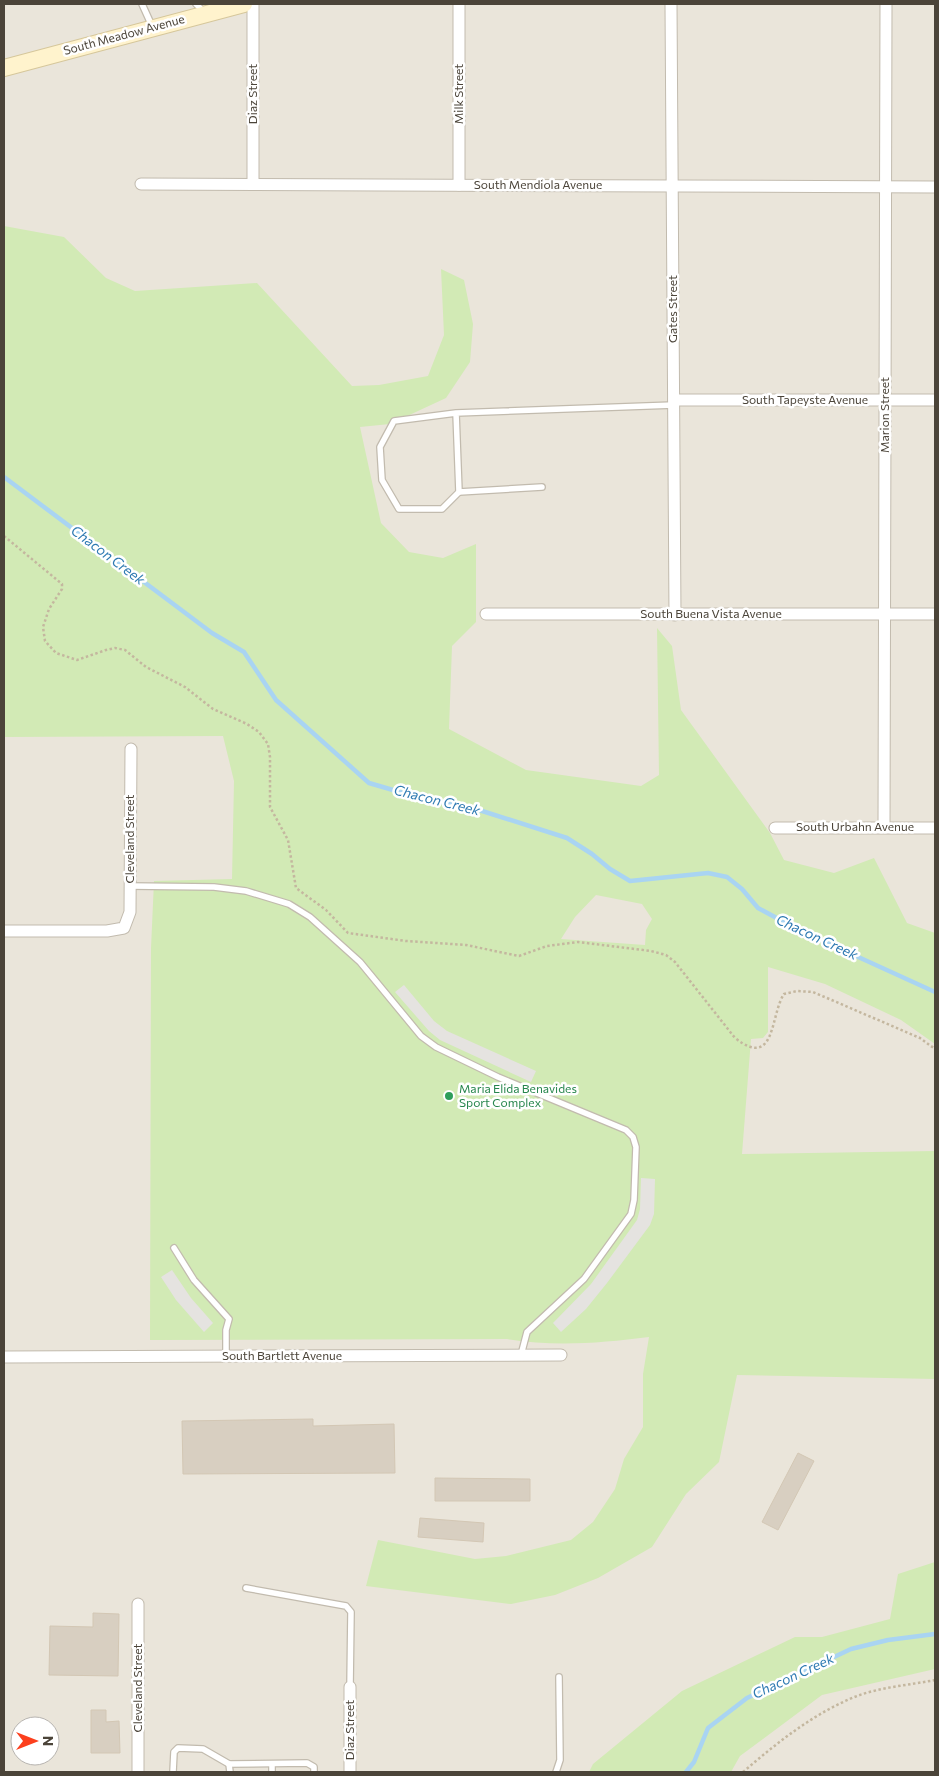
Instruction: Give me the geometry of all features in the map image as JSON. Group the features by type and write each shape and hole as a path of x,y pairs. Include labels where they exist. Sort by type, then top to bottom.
{"main road":[{"name":"South Meadow Avenue","path":"4,68 153,28 201,9 244,4"}],"street":[{"name":"Diaz Street","path":"253,4 253,184"},
{"name":"Milk Street","path":"458,4 459,185"},
{"name":"Gates Street","path":"672,4 675,615"},
{"name":"Marion Street","path":"884,827 886,4"},
{"name":"South Mendiola Avenue","path":"141,184 935,187"},
{"name":"South Tapeyste Avenue","path":"674,402 935,400"},
{"name":"South Buena Vista Avenue","path":"486,614 935,614"},
{"name":"Cleveland Street","path":"4,931 107,931 124,928 130,912 131,749"},
{"name":"South Urbahn Avenue","path":"775,828 935,828"},
{"name":"South Bartlett Avenue","path":"4,1357 561,1355"},
{"name":"Cleveland Street","path":"138,1604 138,1772"},
{"name":"Diaz Street","path":"350,1687 350,1772"}],"lane":[{"path":"142,4 153,28"},
{"path":"542,488 459,492 442,509 399,509 382,480 380,447 394,421 456,413 674,402"},
{"path":"456,413 459,492"},
{"path":"130,886 214,887 246,891 289,904 310,917 360,962 422,1036 436,1047 498,1078 626,1130 633,1137 636,1146 631,1214 584,1279 527,1332 522,1355"},
{"path":"174,1248 194,1280 229,1319 226,1330 226,1356"},
{"path":"246,1588 346,1606 352,1612 350,1687"},
{"path":"556,1772 560,1760 559,1678"},
{"path":"173,1772 174,1752 178,1748 203,1749 229,1764 307,1763 314,1767 314,1772"},
{"path":"229,1764 230,1772"},
{"path":"272,1764 272,1772"}],"path":[{"path":"4,536 62,584 59,594 49,609 43,627 45,640 56,653 77,660 115,648 125,650 146,667 185,686 213,709 247,724 259,732 268,744 270,757 270,807 288,840 296,888 326,910 348,933 406,941 466,945 519,956 547,946 578,942 651,951 666,955 674,962 735,1038 748,1047 760,1047 768,1042 773,1032 778,1004 784,994 797,991 813,992 860,1010 920,1038 935,1049"},
{"path":"743,1772 790,1734 825,1710 859,1695 935,1680"}],"shaded area":[{"path":"4,4 935,4 935,1772 4,1772"},
{"path":"404,985 434,1021 447,1031 536,1071 531,1082 440,1040 429,1031 395,992"},
{"path":"641,1178 655,1179 654,1214 650,1225 586,1309 561,1332 553,1323 591,1284 637,1220 640,1209"},
{"path":"172,1270 191,1298 213,1323 204,1332 176,1300 161,1277"}],"green space":[{"path":"4,226 64,237 106,278 135,291 257,283 352,386 379,385 428,376 444,335 441,269 464,280 473,324 470,362 446,398 390,424 360,427 381,523 409,552 443,558 476,544 476,622 452,646 449,729 526,770 641,786 659,775 657,628 672,646 681,710 770,833 784,860 834,873 874,858 907,923 935,933 935,1044 901,1020 825,984 768,967 768,1032 763,1038 751,1039 742,1154 935,1151 935,1379 737,1375 719,1462 686,1494 652,1547 598,1578 555,1595 511,1604 366,1586 378,1540 475,1559 506,1556 571,1540 593,1522 615,1489 624,1459 643,1427 643,1374 649,1337 560,1343 507,1339 150,1340 151,948 154,881 232,879 234,781 223,736 4,737","holes":["596,895 642,904 652,919 646,930 645,945 561,939 575,917"]},
{"path":"935,1562 935,1669 822,1695 740,1756 731,1772 589,1772 593,1764 682,1691 795,1637 822,1637 890,1619 898,1574"}],"building":[{"path":"313,1419 313,1426 394,1424 395,1473 183,1474 182,1421"},
{"path":"798,1453 814,1461 778,1530 762,1522"},
{"path":"435,1478 530,1479 530,1501 435,1501"},
{"path":"420,1518 484,1523 483,1542 418,1537"},
{"path":"93,1613 119,1614 118,1676 49,1675 50,1626 93,1627"},
{"path":"91,1710 106,1710 106,1722 119,1721 120,1753 91,1753"}],"waterway":[{"name":"Chacon Creek","path":"4,477 212,633 244,652 276,700 369,783 417,797 479,810 567,838 630,881 708,873 727,877 742,889 758,908 799,930 935,992"},
{"name":"Chacon Creek","path":"686,1772 694,1762 708,1728 747,1698 851,1649 888,1640 935,1634"}],"place":[{"name":"Maria Elida Benavides Sport Complex","path":"449,1096"}]}
